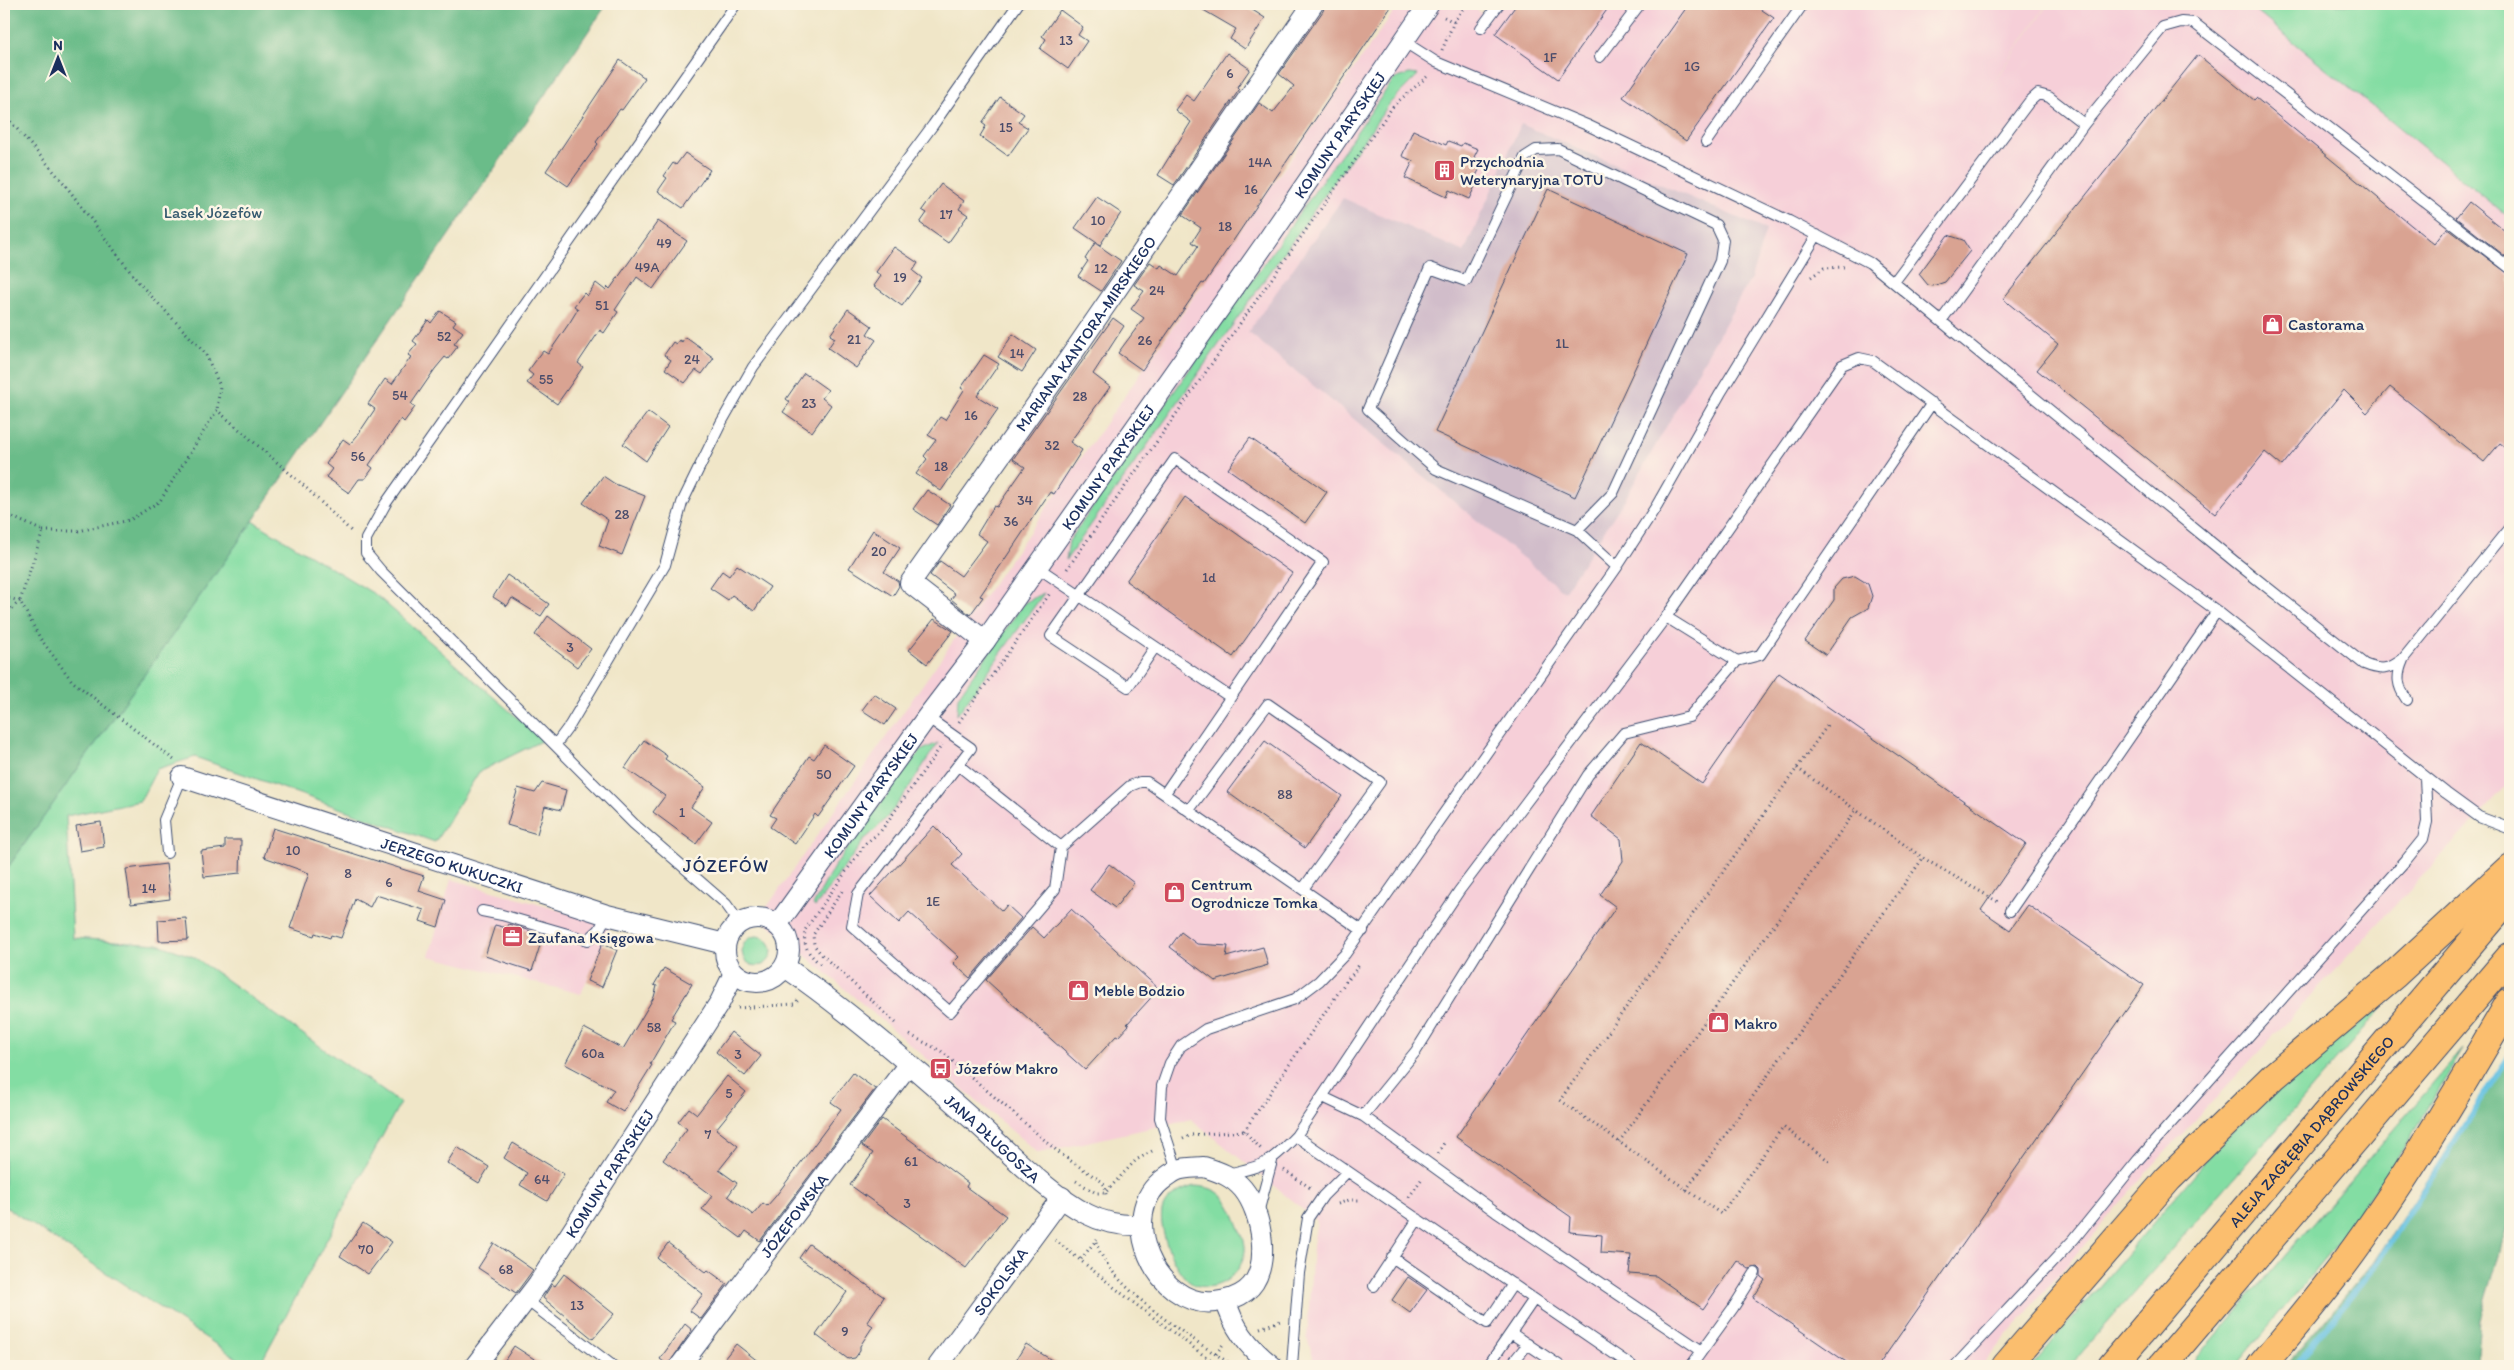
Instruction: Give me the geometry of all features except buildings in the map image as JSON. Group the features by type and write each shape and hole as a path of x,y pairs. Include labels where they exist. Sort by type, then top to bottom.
{"main road":[{"path":"2006,1366 2168,1179 2274,1076 2395,974 2510,868"},
{"name":"ALEJA ZAGŁĘBIA DĄBROWSKIEGO","path":"2112,1366 2510,897"},
{"path":"2162,1366 2510,957"},
{"path":"2261,1366 2308,1311 2364,1237 2409,1170 2510,1002"}],"street":[{"name":"MARIANA KANTORA-MIRSKIEGO","path":"985,641 910,584 1068,360 1313,4"},
{"name":"KOMUNY PARYSKIEJ","path":"777,925 927,717 985,641 1267,241 1404,41 1434,9"},
{"name":"JERZEGO KUKUCZKI","path":"182,777 607,916 725,944"},
{"path":"749,918 759,918 777,925 784,932 790,949 785,967 778,974 760,982 750,982 734,973 726,959 725,944 732,928 739,922 749,918"},
{"name":"JANA DŁUGOSZA","path":"785,967 810,984 908,1065 1062,1197 1087,1214 1106,1221 1126,1226 1142,1225"},
{"name":"KOMUNY PARYSKIEJ","path":"475,1366 526,1299 720,1002 734,973"},
{"name":"JÓZEFOWSKA","path":"680,1366 908,1065"},
{"path":"1204,1167 1227,1174 1243,1188 1258,1216 1263,1257 1257,1274 1247,1290 1226,1301 1201,1304 1176,1294 1157,1273 1144,1242 1142,1225 1144,1205 1150,1192 1177,1170 1204,1167"},
{"name":"SOKOLSKA","path":"938,1366 1062,1197"},
{"path":"1226,1301 1236,1328 1260,1356 1272,1366"}],"lane":[{"path":"736,4 386,503 366,539 366,553 634,824 726,904 739,922"},
{"path":"556,744 570,725 665,565 682,503 721,423 753,368 933,125 1018,4"},
{"path":"1481,28 1498,4"},
{"path":"1600,57 1640,4"},
{"path":"1706,142 1804,4"},
{"path":"1941,321 2084,124 2163,27 2181,22 2194,23 2510,268"},
{"path":"1404,41 1436,62 1587,125 1817,235 1870,263 2227,555 2364,664 2376,669 2391,669 2403,659 2510,527"},
{"path":"1894,282 2029,102 2038,94 2049,97 2084,124"},
{"path":"1577,530 1613,493 1720,261 1723,240 1716,225 1558,149 1536,150 1525,157 1466,281 1430,268 1368,408 1436,469 1577,530 1617,567"},
{"path":"1177,1170 1160,1118 1162,1086 1170,1063 1181,1046 1206,1029 1295,999 1319,981 1345,954 1617,567 1657,505 1720,394 1817,235"},
{"path":"1227,1174 1251,1169 1272,1161 1296,1136 1459,890 1666,617 1842,365 1859,358 1873,361 2217,611 2425,777 2480,818 2508,828 2510,826"},
{"path":"1363,1116 1416,1051 1588,775 1624,734 1689,717 1737,662 1760,655 1932,403"},
{"path":"1155,647 1128,688 1051,636 1175,459 1323,562 1165,793"},
{"path":"1037,567 1230,697"},
{"path":"2010,911 2217,611"},
{"path":"1666,617 1737,662"},
{"path":"2403,659 2397,679 2400,690 2407,700"},
{"path":"1189,810 1268,704 1380,782 1303,889"},
{"path":"927,717 971,748 858,894 852,926 950,1012 1055,889 1061,847 1130,786 1140,782 1147,782 1165,793 1363,930"},
{"path":"958,765 1061,847"},
{"path":"167,853 164,820 182,777"},
{"path":"1955,1366 2074,1239 2138,1160 2423,839 2427,822 2425,777"},
{"path":"482,911 588,940 599,930 607,916"},
{"path":"1323,1097 1363,1116 1496,1212 1702,1351"},
{"path":"1296,1136 1632,1366"},
{"path":"1258,1216 1272,1161"},
{"path":"1292,1366 1298,1282 1308,1218 1323,1196 1347,1172"},
{"path":"1374,1286 1418,1219"},
{"path":"1392,1257 1487,1323 1513,1284"},
{"path":"1691,1366 1755,1273"},
{"path":"526,1299 613,1366"},
{"path":"1488,1366 1534,1299"},
{"path":"1511,1333 1560,1366"},
{"path":"1510,1366 1528,1344"}],"path":[{"path":"1442,50 1454,22 1466,4"},
{"path":"1434,9 1454,22"},
{"path":"815,914 866,843 880,832 1394,105 1427,79"},
{"path":"4,114 63,182 138,282 205,353 220,386 217,410 160,501 130,520 78,531 43,531 4,513"},
{"path":"1807,280 1824,268 1843,267 1850,270"},
{"path":"217,410 302,484 349,531 366,539"},
{"path":"4,615 20,601 43,531"},
{"path":"4,597 20,601 40,638 72,681 172,758 182,777"},
{"path":"1827,726 1560,1100 1721,1214 1783,1127 1832,1163"},
{"path":"1797,768 1923,858 1991,895 2010,911"},
{"path":"1619,1142 1856,810"},
{"path":"879,840 880,832"},
{"path":"1686,1190 1923,858"},
{"path":"847,884 813,936 814,945 821,954 900,1027"},
{"path":"1345,954 1349,979"},
{"path":"1244,1131 1360,963"},
{"path":"907,1034 941,1051 1062,1155 1101,1181 1105,1193"},
{"path":"1051,1237 1081,1259 1130,1300 1218,1366"},
{"path":"1081,1259 1096,1242 1103,1262 1140,1299 1234,1366"}],"shaded area":[{"path":"1399,4 1467,4 1483,14 1489,4 2047,4 1954,141 2048,4 2249,4 2510,213 2510,782 2143,1176 1981,1366 1316,1366 1307,1338 1313,1245 1317,1221 1191,1119 1038,1153 760,917"},
{"path":"1521,124 1766,230 1751,278 1625,499 1564,592 1248,332 1343,198 1464,252"},
{"path":"451,879 610,925 581,994 429,956"}],"green space":[{"name":"Lasek Józefów","path":"4,4 607,4 253,521 4,873"},
{"path":"2247,4 2510,4 2510,218"},
{"path":"1409,74 1418,75 1390,103 1066,560 1069,541 1391,83 1395,79"},
{"path":"253,521 376,595 543,740 479,772 435,842 195,757 157,769 140,801 66,816 73,938 158,944 194,957 400,1103 259,1366 249,1366 4,1206 4,873"},
{"path":"1044,593 957,715 958,697 1024,603"},
{"path":"938,743 895,807 865,839 815,907 813,905 835,865 920,751"},
{"path":"757,936 768,940 772,951 768,962 757,966 746,962 742,951 746,940"},
{"path":"2388,1001 2070,1366 2032,1366 2220,1144 2306,1064"},
{"path":"2463,1049 2403,1150 2333,1249 2236,1366 2190,1366"},
{"path":"2510,1052 2510,1217 2480,1319 2476,1366 2285,1366 2374,1262"},
{"path":"1194,1186 1212,1189 1224,1198 1233,1211 1245,1245 1243,1259 1234,1274 1221,1284 1213,1286 1204,1287 1188,1281 1175,1264 1163,1230 1161,1219 1166,1202 1179,1192"}],"waterway":[{"path":"2294,1366 2374,1268 2510,1055"}],"place":[{"name":"Przychodnia Weterynaryjna TOTU","path":"1444,170"},
{"name":"Castorama","path":"2272,324"},
{"name":"Centrum Ogrodnicze Tomka","path":"1175,893"},
{"name":"Zaufana Księgowa","path":"512,937"},
{"name":"Meble Bodzio","path":"1078,990"},
{"name":"Makro","path":"1718,1023"},
{"name":"Józefów Makro","path":"940,1068"}],"district":[{"name":"JÓZEFÓW","path":"726,866"}]}
